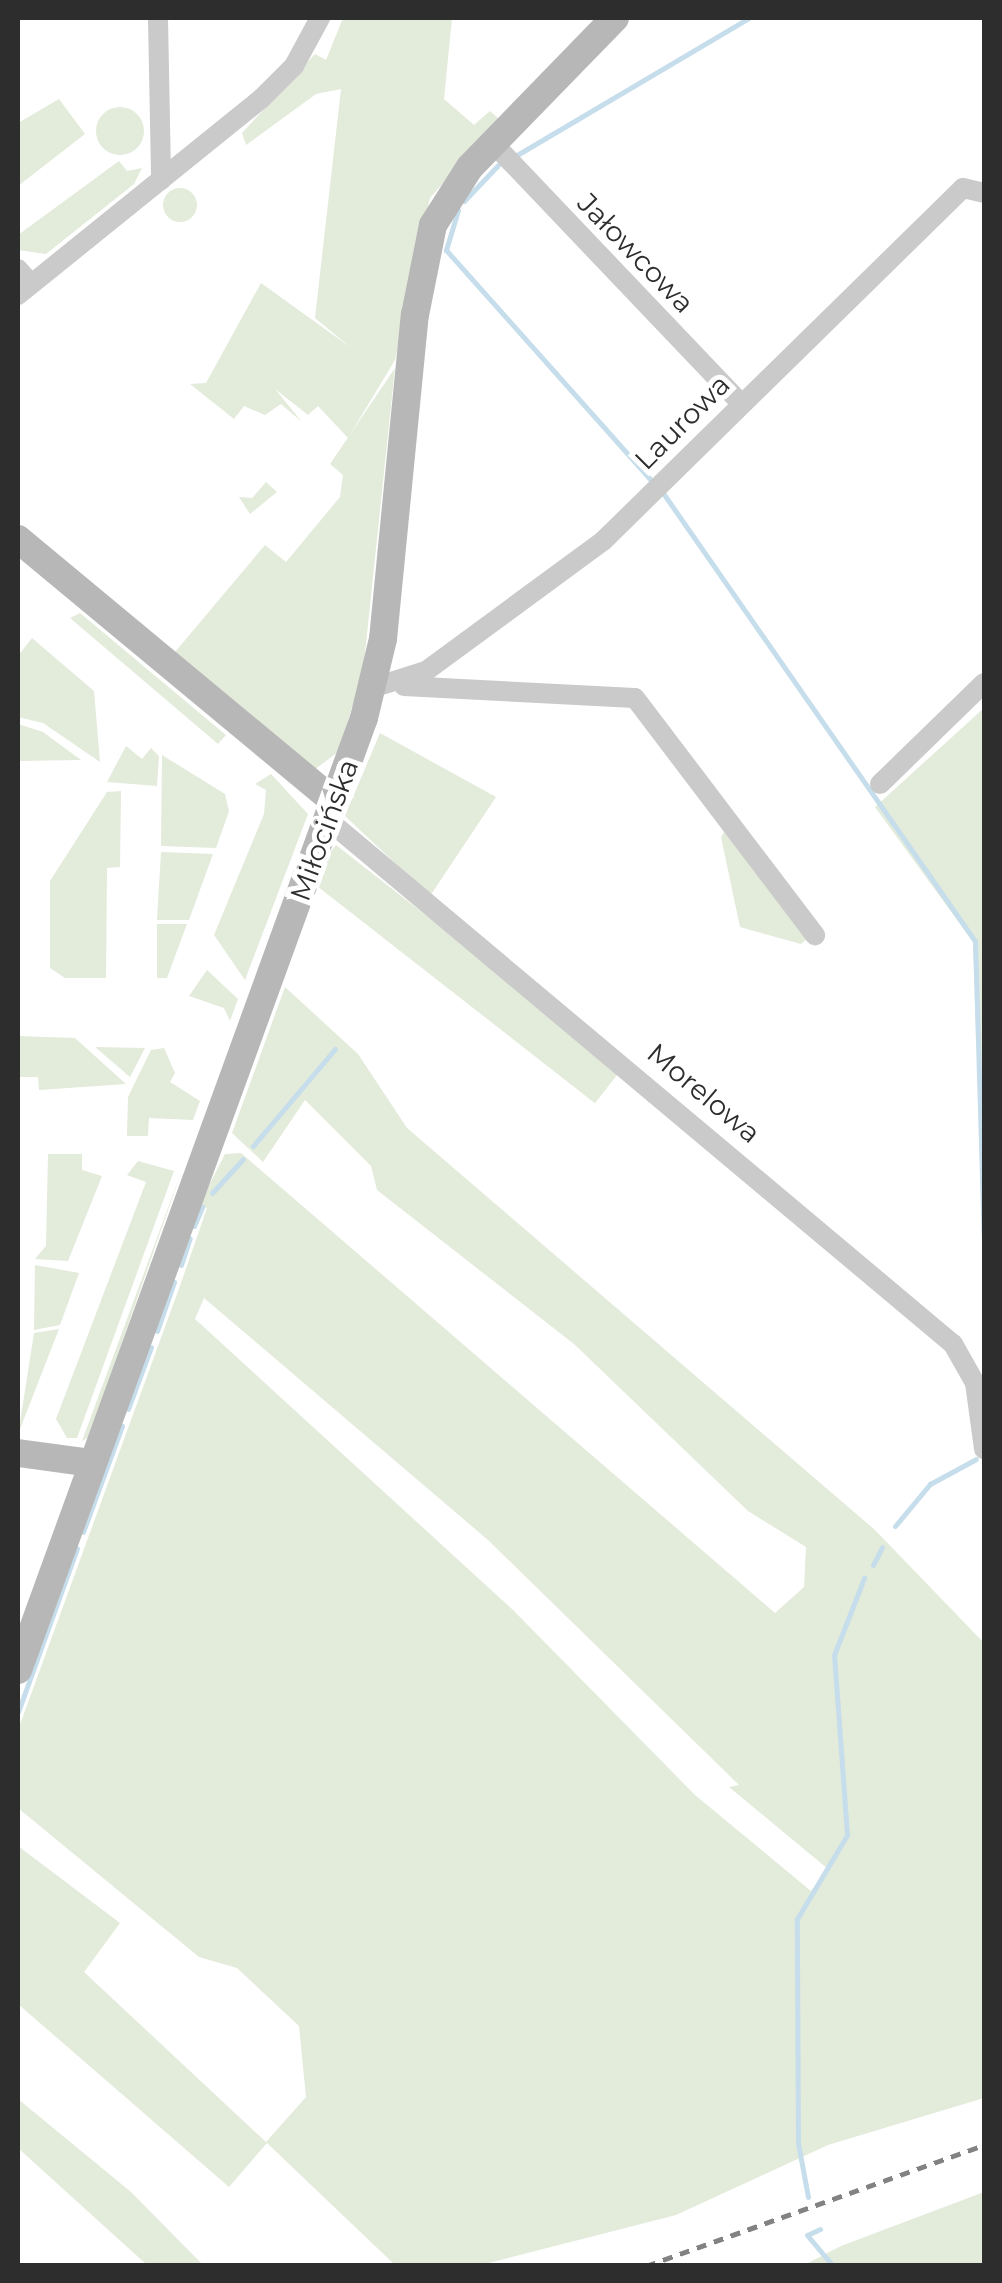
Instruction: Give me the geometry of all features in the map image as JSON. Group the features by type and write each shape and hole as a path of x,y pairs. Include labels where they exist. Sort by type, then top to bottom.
{"street":[{"path":"158,18 161,180"},
{"path":"22,282 161,180 294,66 320,18"},
{"name":"Miłocińska","path":"18,1670 332,811 372,688 422,271 443,204 492,142 615,18"},
{"name":"Jałowcowa","path":"492,142 740,402"},
{"name":"Laurowa","path":"402,686 602,540 963,188 984,193"},
{"path":"18,539 332,811"},
{"path":"880,784 984,683"},
{"path":"372,688 402,686 635,698 815,935"},
{"name":"Morelowa","path":"332,811 954,1344 975,1384 984,1448"},
{"path":"18,1453 92,1463"}],"green space":[{"path":"343,18 452,18 444,99 474,125 490,111 499,119 430,198 395,360 348,438 318,406 308,415 275,389 302,422 281,404 265,415 244,406 234,419 190,384 206,383 261,283 350,347 315,318 341,89 316,94 246,145 242,133 315,54 326,60"},
{"path":"59,99 85,134 18,186 18,123"},
{"path":"120,107 137,114 144,131 137,148 120,155 103,148 96,131 103,114"},
{"path":"119,161 127,171 142,168 134,184 46,254 18,250 18,235"},
{"path":"180,188 192,193 197,205 192,217 180,222 168,217 163,205 168,193"},
{"path":"395,368 363,672 338,752 314,770 175,652 265,545 286,562 340,497 343,475 330,464"},
{"path":"266,482 277,492 250,514 239,497 252,498"},
{"path":"80,613 226,735 218,744 70,618"},
{"path":"32,638 94,691 100,762 43,723 18,717 18,656"},
{"path":"984,708 984,1257 973,942 875,807"},
{"path":"18,724 43,732 81,760 18,761"},
{"path":"380,733 496,797 430,896 345,816"},
{"path":"126,746 142,759 151,748 159,756 157,786 107,782"},
{"path":"162,755 225,794 229,811 216,848 161,846"},
{"path":"271,774 308,814 245,980 214,935 264,814 266,790 255,784"},
{"path":"121,791 120,867 107,868 106,978 65,978 50,968 50,881 107,792"},
{"path":"731,821 809,937 801,944 740,927 721,837"},
{"path":"336,845 622,1068 595,1103 309,880"},
{"path":"161,852 213,854 189,920 157,920"},
{"path":"157,924 187,924 167,978 157,978"},
{"path":"207,970 238,999 230,1021 224,1008 189,996"},
{"path":"285,987 358,1054 407,1128 875,1530 984,1643 984,2098 828,2145 676,2215 481,2265 395,2265 267,2143 229,2187 18,2004 18,1846 120,1923 84,1972 266,2142 306,2097 299,2026 237,1968 199,1957 18,1808 18,1730 207,1208 199,1205 225,1154 241,1153 775,1613 804,1587 806,1547 748,1511 574,1344 377,1190 371,1166 305,1100 263,1162 232,1133","holes":["204,1298 488,1540 739,1785 729,1787 828,1869 811,1891 695,1795 513,1610 195,1319"]},
{"path":"18,1036 75,1038 126,1084 39,1090 38,1077 18,1077"},
{"path":"95,1047 145,1048 130,1077"},
{"path":"164,1048 175,1073 170,1082 200,1101 193,1120 149,1118 148,1136 127,1136 128,1097 151,1050"},
{"path":"48,1154 82,1154 82,1170 102,1176 68,1261 35,1259 46,1246"},
{"path":"138,1161 174,1171 77,1438 67,1438 56,1419 146,1182 127,1175"},
{"path":"182,1170 89,1437 82,1441"},
{"path":"35,1265 79,1273 60,1325 34,1330"},
{"path":"59,1329 20,1429 18,1435 34,1333"},
{"path":"18,2099 131,2192 203,2265 147,2265 18,2148"},
{"path":"984,2192 984,2265 804,2265 841,2246"}],"waterway":[{"path":"517,155 749,18"},
{"path":"464,201 500,163"},
{"path":"458,210 446,250 650,479"},
{"path":"663,493 975,941 984,1253"},
{"path":"253,1146 335,1049"},
{"path":"212,1193 243,1159"},
{"path":"194,1226 202,1207"},
{"path":"181,1265 190,1238"},
{"path":"157,1331 174,1282"},
{"path":"128,1409 151,1347"},
{"path":"83,1532 122,1426"},
{"path":"895,1526 930,1484 976,1459"},
{"path":"873,1565 882,1547"},
{"path":"18,1712 77,1548"},
{"path":"808,2197 798,2143 797,1919 847,1835 834,1655 864,1578"},
{"path":"820,2229 807,2235 833,2266"}],"railway":[{"path":"646,2266 984,2145"}]}
